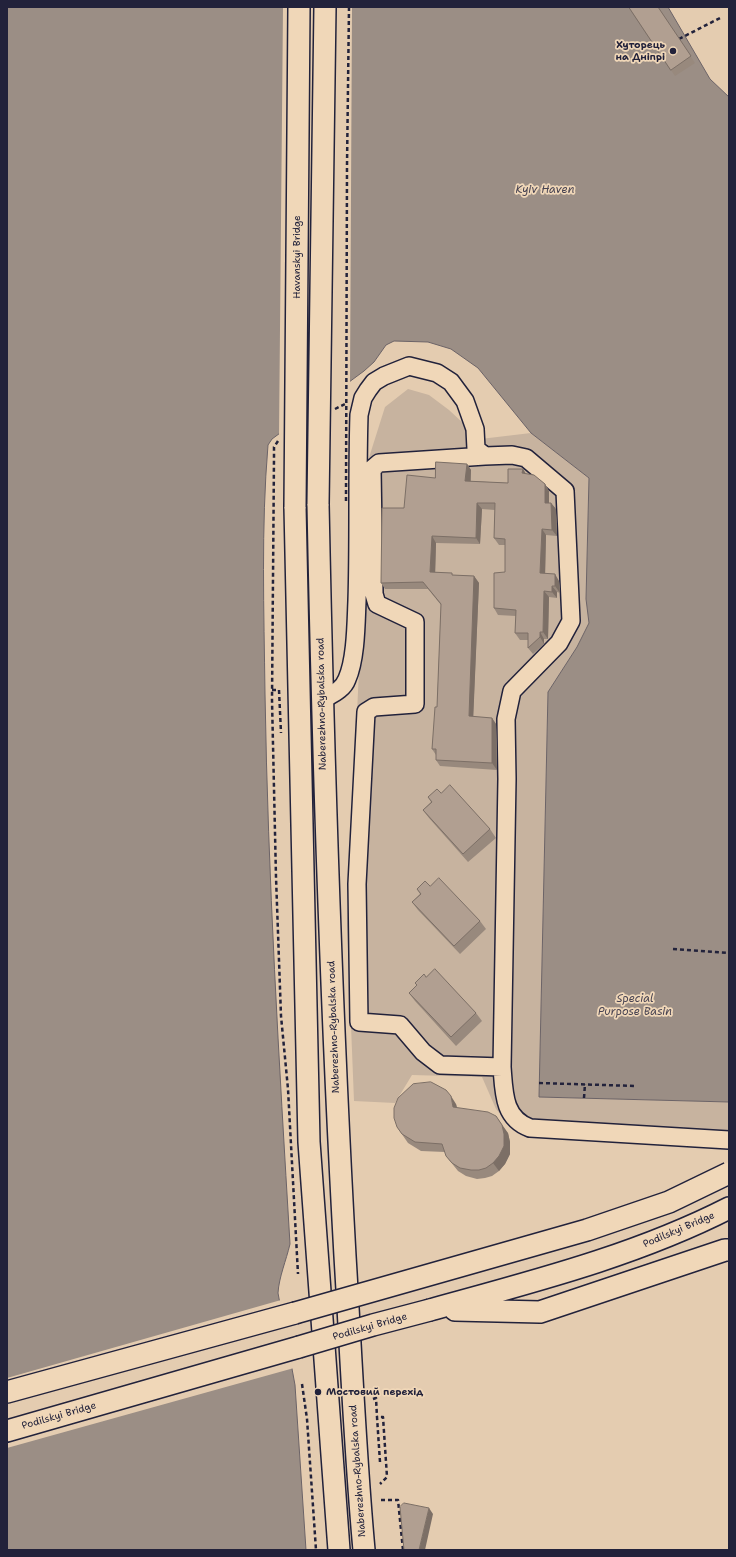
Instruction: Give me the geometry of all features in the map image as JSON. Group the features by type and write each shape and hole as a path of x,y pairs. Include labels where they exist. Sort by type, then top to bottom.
{"main road":[{"name":"Havanskyi Bridge","path":"299,7 295,507 310,1142 339,1550"},
{"name":"Naberezhno-Rybalska road","path":"325,7 318,504 322,700 338,1144 358,1490 364,1550"},
{"path":"7,1392 587,1230 669,1202 729,1173"},
{"name":"Podilskyi Bridge","path":"7,1431 374,1325 529,1283 594,1263 659,1240 729,1208"},
{"path":"430,1310 540,1312 718,1252 729,1250"}],"lane":[{"path":"322,700 340,689 347,680 351,668 356,623 358,584 359,415 363,398 368,390 380,378 392,371 409,366 437,373 451,382 465,400 475,429 476,449 485,456"},
{"path":"502,1068 440,1065 424,1052 400,1025 359,1022 357,884 366,712 374,707 415,704 415,622 377,604 374,594 372,469 379,462 512,455 526,458 565,491 571,620 559,643 512,691 506,719 507,779 502,1068 505,1097 508,1106 516,1120 530,1128 729,1140"}],"path":[{"path":"346,501 349,7"},
{"path":"679,39 720,18"},
{"path":"278,441 274,447 272,690 276,877 281,1016 288,1089 298,1274"},
{"path":"272,690 279,690 281,733"},
{"path":"673,949 729,953"},
{"path":"539,1083 635,1086"},
{"path":"584,1098 585,1084"},
{"path":"302,1384 307,1419 316,1550"},
{"path":"373,1399 376,1398 380,1462"},
{"path":"378,1417 383,1417 387,1477 380,1484"},
{"path":"381,1500 398,1500 403,1550"}],"shaded area":[{"path":"408,389 429,395 449,410 463,423 472,440 531,433 589,478 586,599 589,623 577,647 548,692 539,1097 729,1102 729,1139 528,1136 513,1129 496,1109 482,1077 412,1075 395,1103 354,1101 347,925 361,628 366,594 367,464 385,407"}],"water":[{"path":"7,7 668,7 710,79 729,97 729,1102 539,1097 548,692 577,647 589,623 586,599 589,478 531,433 478,368 451,349 428,342 394,341 386,345 374,362 364,371 272,439 268,445 264,507 266,763 274,969 290,1244 281,1275 278,1293 295,1385 306,1550 7,1550"}],"pier":[{"path":"283,7 352,7 350,383 279,436"},
{"path":"281,1300 294,1368 7,1448 7,1378"}],"building":[{"name":"Хуторець на Дніпрі","path":"629,7 658,7 691,56 671,70"},
{"path":"436,462 467,464 465,481 508,483 508,469 523,469 522,473 534,475 545,484 545,503 551,503 552,530 542,529 540,573 555,574 555,586 552,586 552,592 544,591 543,632 540,632 540,637 528,648 528,633 515,633 516,610 494,608 494,573 505,572 505,539 494,538 495,503 477,503 476,538 432,536 430,572 474,576 469,716 492,718 492,763 436,760 436,749 432,749 435,707 437,707 441,604 423,582 381,583 382,508 404,508 407,475 435,478"},
{"path":"450,785 490,829 463,854 423,810 432,802 428,797 437,789 441,793"},
{"path":"439,878 480,921 454,946 412,902 421,894 417,889 425,881 430,886"},
{"path":"435,969 476,1013 451,1037 409,993 417,985 415,983 424,974 426,977"},
{"path":"431,1082 446,1090 451,1096 453,1107 488,1112 496,1116 502,1125 504,1146 499,1156 486,1168 471,1170 460,1168 452,1163 446,1156 442,1144 415,1142 402,1134 397,1127 394,1118 394,1108 398,1098 413,1084"},
{"path":"404,1503 429,1508 419,1550 404,1550 400,1507"}],"place":[{"name":"Хуторець на Дніпрі","path":"673,51"},
{"name":"Мостовий перехід","path":"318,1392"}],"water label":[{"name":"Kyiv Haven","path":"545,190"},
{"name":"Special Purpose Basin","path":"635,1005"}]}
